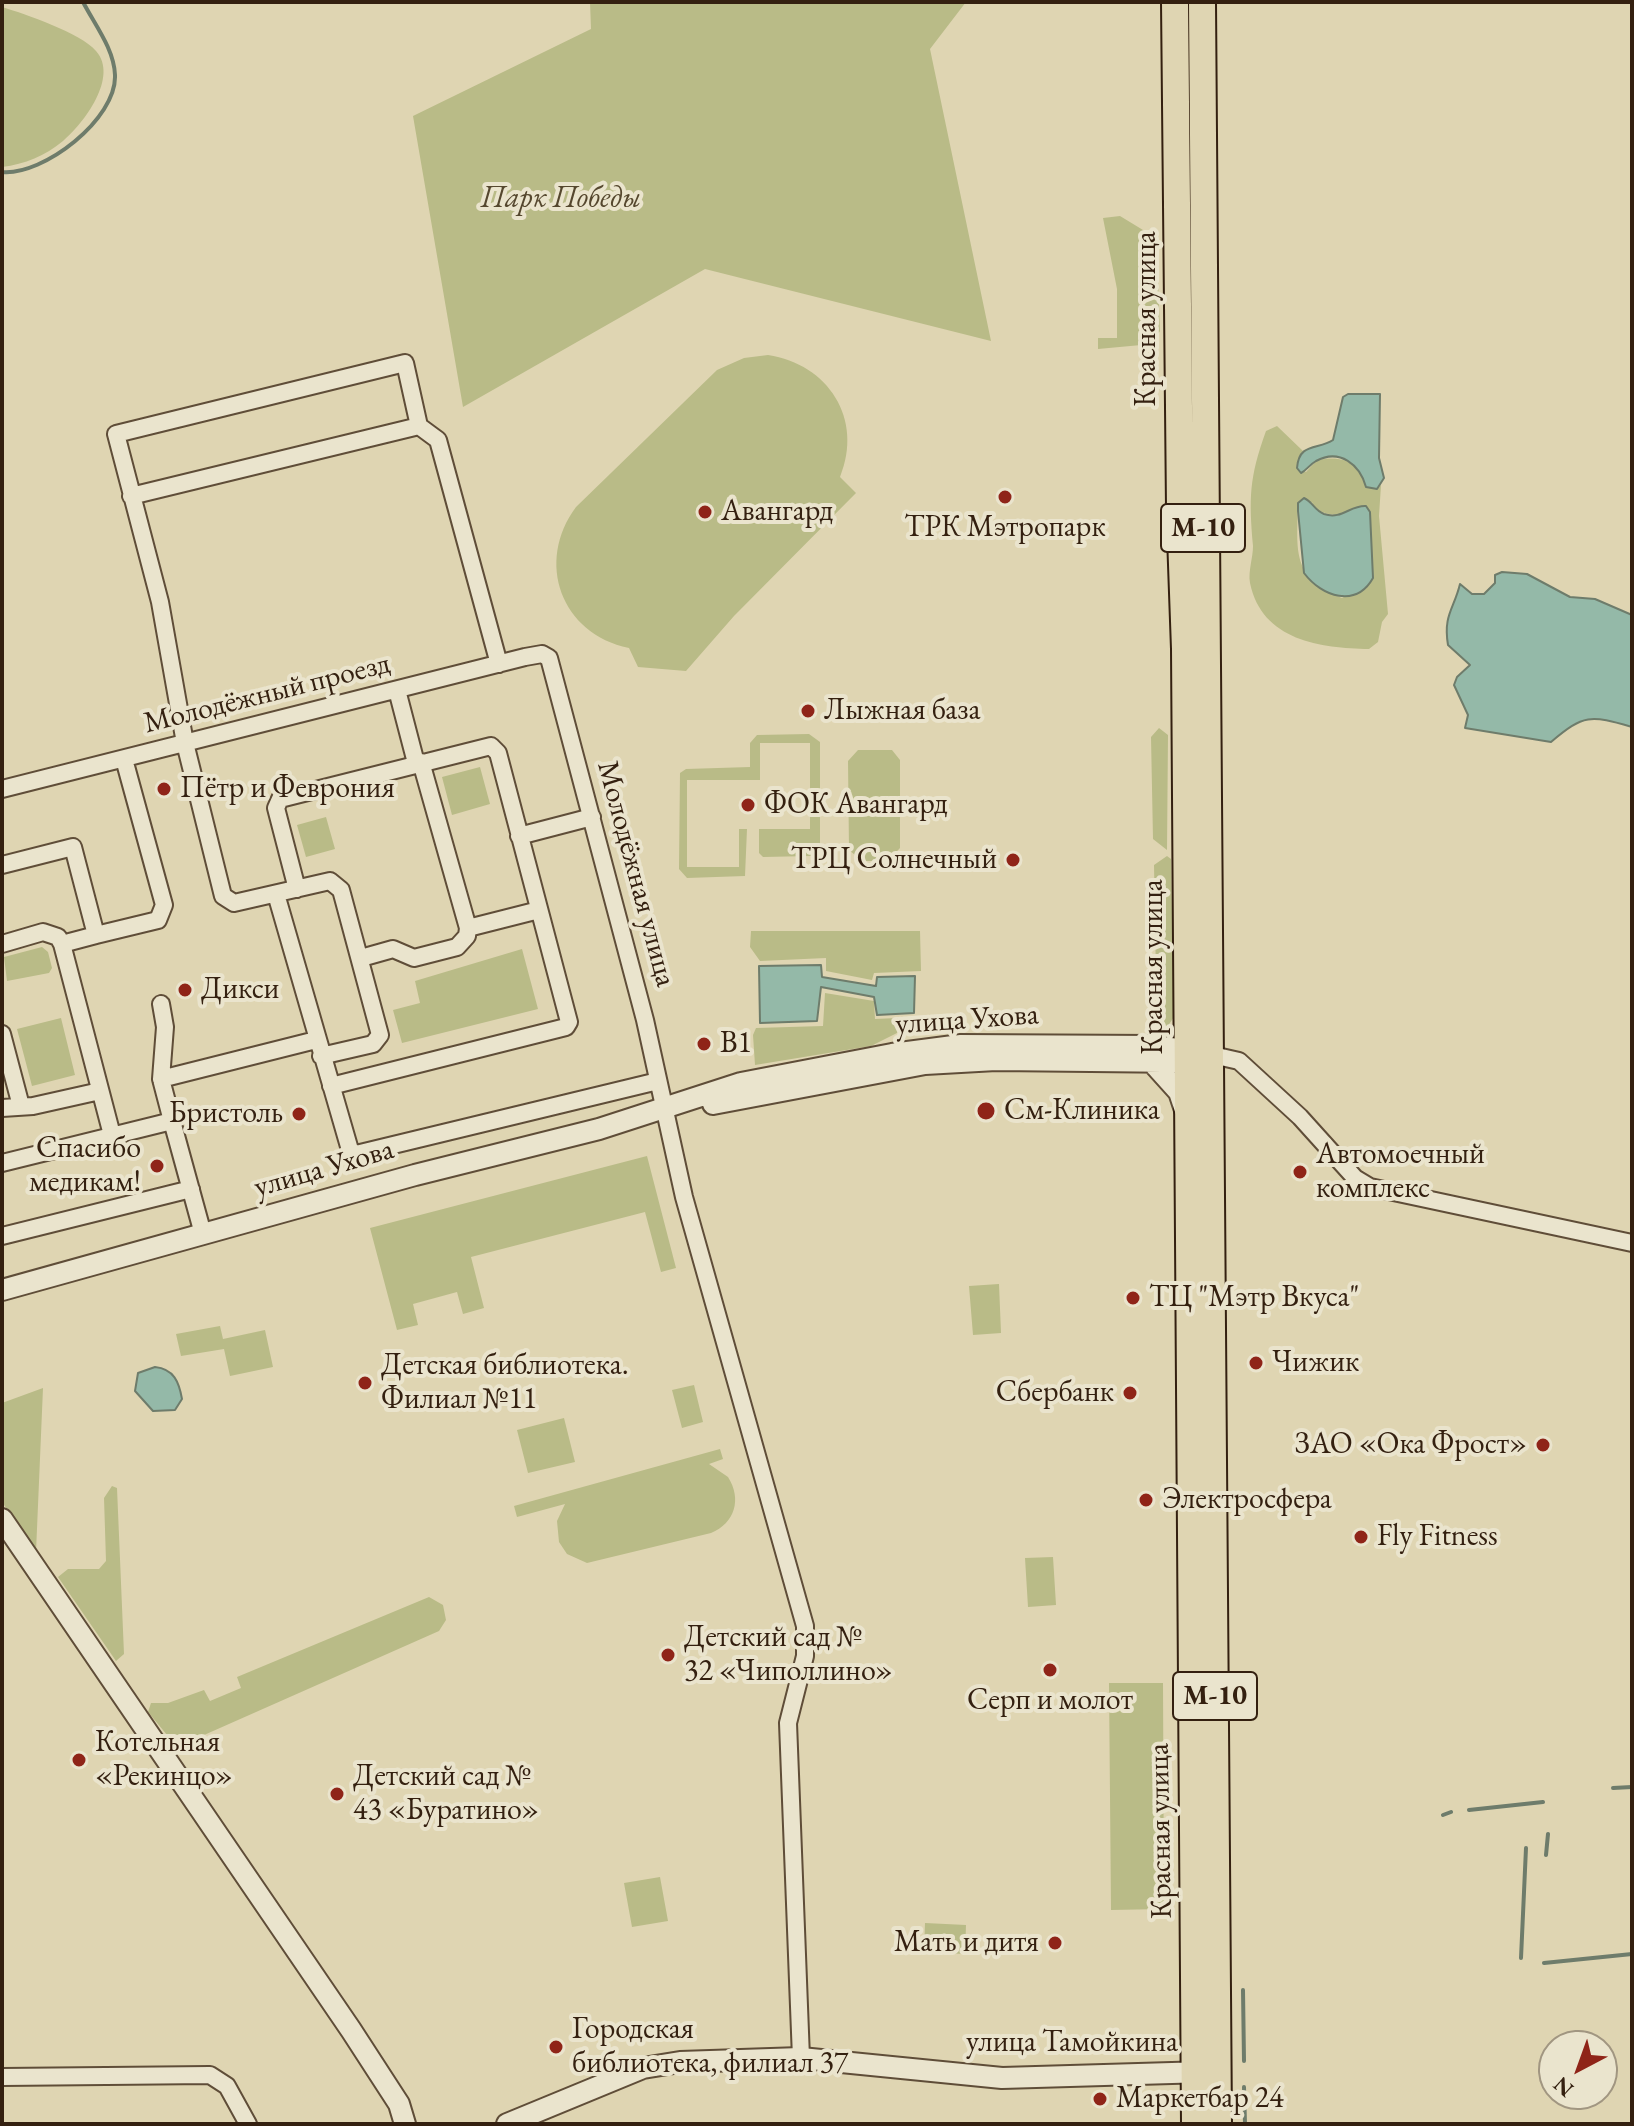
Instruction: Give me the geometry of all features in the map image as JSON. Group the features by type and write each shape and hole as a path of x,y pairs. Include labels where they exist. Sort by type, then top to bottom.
{"highway":[{"name":"Красная улица","path":"1175,2 1180,508 1185,649 1186,1009 1193,1054 1187,1119 1207,2072 1218,2124"},
{"name":"Красная улица","path":"1195,2124 1207,2072 1193,1054 1202,2"}],"street":[{"path":"321,1056 379,1040 361,958 339,886 330,881 234,903 223,896 185,743 160,602 116,434 405,363 419,426 438,440 499,664"},
{"path":"131,496 419,426"},
{"name":"Молодёжный проезд","path":"2,789 545,655"},
{"name":"Молодёжная улица","path":"545,655 551,663 645,1020 663,1111 710,1295 805,1626 805,1656 788,1723 801,2058"},
{"path":"361,958 393,949 414,958 457,947 467,936 468,928 397,690"},
{"path":"297,889 276,808 280,799 487,745 495,749 567,1026 331,1086"},
{"path":"62,944 151,924 162,914 164,905 124,759"},
{"path":"519,836 592,817"},
{"path":"2,865 73,847 96,935"},
{"path":"276,894 350,1150 360,1155 658,1081"},
{"path":"468,928 539,910"},
{"path":"2,944 43,932 58,937 112,1135"},
{"path":"161,1004 165,1027 161,1079 203,1234"},
{"path":"1186,1009 1173,1033 1154,1054 1179,1092 1187,1119"},
{"path":"2,1034 21,1106"},
{"path":"161,1079 316,1040"},
{"name":"улица Ухова","path":"2,1290 663,1111 685,1099 741,1083 892,1054 961,1045 1193,1054"},
{"path":"1193,1054 1239,1061 1300,1117 1355,1178 1370,1187 1632,1243"},
{"path":"2,1108 100,1091"},
{"path":"2,1163 172,1121"},
{"path":"2,1236 191,1189"},
{"path":"2,1519 358,2041 399,2104 405,2124"},
{"name":"улица Тамойкина","path":"507,2124 657,2065 801,2058 1002,2078 1207,2072"},
{"path":"2,2077 210,2075 227,2086 248,2124"}],"green space":[{"name":"Парк Победы","path":"590,2 966,2 930,49 991,341 705,269 463,407 413,116 591,29"},
{"path":"2,7 52,25 89,44 102,62 104,74 89,111 63,141 34,158 2,167"},
{"path":"1120,216 1143,230 1157,254 1160,331 1152,344 1098,349 1098,338 1117,338 1117,289 1103,218"},
{"name":"Авангард","path":"768,355 789,360 808,370 836,398 844,415 847,435 840,477 856,493 734,616 686,671 638,667 629,648 606,640 586,628 572,612 562,593 557,572 557,550 564,528 576,507 717,370 744,358"},
{"path":"1277,426 1303,451 1297,468 1306,472 1317,460 1342,459 1359,471 1366,487 1377,489 1381,485 1379,516 1388,614 1382,622 1378,642 1369,649 1313,643 1296,637 1267,618 1257,602 1250,583 1253,546 1251,501 1253,475 1266,431","holes":["1312,502 1314,508 1328,514 1370,512 1373,578 1342,598 1313,581 1300,561 1298,503"]},
{"path":"1159,728 1168,735 1167,850 1153,839 1151,737"},
{"path":"809,734 820,742 820,849 811,856 763,857 759,853 759,829 810,829 810,743 760,743 760,780 687,780 687,867 739,867 739,829 747,829 745,876 687,878 679,869 680,773 686,769 750,767 750,743 757,735"},
{"path":"858,750 892,750 900,760 900,848 888,861 862,861 849,850 848,761"},
{"path":"480,767 490,804 452,815 442,777"},
{"path":"326,817 335,849 306,857 297,825"},
{"path":"1167,856 1171,859 1174,1017 1165,1030 1157,1034 1154,865"},
{"path":"751,931 920,931 921,971 874,973 872,980 826,971 826,958 760,961 750,947"},
{"path":"42,947 48,952 52,968 49,973 7,981 4,957"},
{"path":"522,949 538,1009 402,1043 393,1010 420,1003 415,981"},
{"path":"825,993 874,1001 875,1019 919,1017 923,1026 899,1027 897,1033 871,1046 755,1065 753,1035 756,1028 823,1026"},
{"path":"61,1018 75,1075 32,1086 17,1029"},
{"path":"647,1156 676,1268 661,1272 645,1212 471,1257 484,1308 463,1314 457,1292 413,1304 418,1325 397,1330 370,1228"},
{"path":"999,1284 1001,1333 973,1335 969,1286"},
{"path":"220,1326 223,1339 265,1330 273,1367 230,1376 224,1349 181,1356 176,1334"},
{"path":"694,1385 703,1422 682,1428 672,1390"},
{"path":"43,1388 36,1552 2,1502 2,1403"},
{"path":"564,1418 575,1462 528,1473 517,1430"},
{"path":"720,1449 723,1459 709,1464 728,1477 735,1502 731,1517 711,1533 587,1563 567,1554 559,1542 557,1521 565,1504 517,1517 514,1506"},
{"path":"112,1486 117,1488 124,1654 116,1661 58,1577 68,1569 99,1569 106,1561 104,1498"},
{"path":"1053,1557 1056,1605 1028,1607 1025,1558"},
{"path":"429,1597 443,1605 446,1620 439,1631 177,1747 148,1712 151,1703 168,1703 204,1690 210,1701 241,1688 237,1677"},
{"path":"1109,1683 1163,1683 1164,1909 1111,1910"},
{"path":"660,1877 668,1921 632,1927 624,1883"},
{"path":"925,1923 966,1925 965,1954 924,1952"}],"shaded area":[{"path":"1348,394 1380,394 1379,458 1384,478 1377,489 1366,487 1354,466 1341,458 1325,457 1301,473 1297,468 1305,450 1333,440 1343,397"},
{"path":"1304,498 1324,514 1336,515 1366,506 1370,512 1373,578 1358,593 1339,596 1329,593 1304,573 1298,503"},
{"path":"1502,572 1527,574 1570,597 1595,599 1632,615 1632,727 1606,720 1588,720 1572,726 1551,742 1465,728 1468,715 1454,685 1457,677 1470,665 1448,645 1448,619 1460,584 1472,594 1484,594 1495,583 1495,575"},
{"path":"821,965 822,977 876,986 877,977 915,976 914,1013 877,1015 874,997 821,987 817,1021 760,1023 759,966"},
{"path":"155,1367 167,1370 177,1382 182,1399 175,1410 153,1411 135,1391 138,1373"}],"waterway":[{"path":"2,172 19,171 56,155 75,142 104,109 112,92 114,65 103,37 83,2"},
{"path":"1613,1788 1632,1787"},
{"path":"1469,1810 1543,1802"},
{"path":"1443,1815 1451,1812"},
{"path":"1546,1855 1548,1834"},
{"path":"1521,1958 1526,1848"},
{"path":"1544,1963 1632,1954"},
{"path":"1243,1990 1244,2061"},
{"path":"1244,2087 1245,2124"}],"place":[{"name":"ТРК Мэтропарк","path":"1005,497"},
{"name":"Авангард","path":"705,512"},
{"name":"Лыжная база","path":"808,711"},
{"name":"Пётр и Феврония","path":"164,789"},
{"name":"ФОК Авангард","path":"748,805"},
{"name":"ТРЦ Солнечный","path":"1013,860"},
{"name":"Дикси","path":"185,990"},
{"name":"В1","path":"704,1044"},
{"name":"См-Клиника","path":"986,1111"},
{"name":"Бристоль","path":"299,1114"},
{"name":"Спасибо медикам!","path":"157,1166"},
{"name":"Автомоечный комплекс","path":"1300,1172"},
{"name":"ТЦ \"Мэтр Вкуса\"","path":"1133,1298"},
{"name":"Чижик","path":"1256,1363"},
{"name":"Детская библиотека. Филиал №11","path":"365,1383"},
{"name":"Сбербанк","path":"1130,1393"},
{"name":"ЗАО «Ока Фрост»","path":"1543,1445"},
{"name":"Электросфера","path":"1146,1500"},
{"name":"Fly Fitness","path":"1361,1537"},
{"name":"Детский сад № 32 «Чиполлино»","path":"668,1655"},
{"name":"Серп и молот","path":"1050,1670"},
{"name":"Котельная «Рекинцо»","path":"79,1760"},
{"name":"Детский сад № 43 «Буратино»","path":"337,1794"},
{"name":"Мать и дитя","path":"1055,1943"},
{"name":"Городская библиотека, филиал 37","path":"556,2047"},
{"name":"Маркетбар 24","path":"1100,2099"}]}
